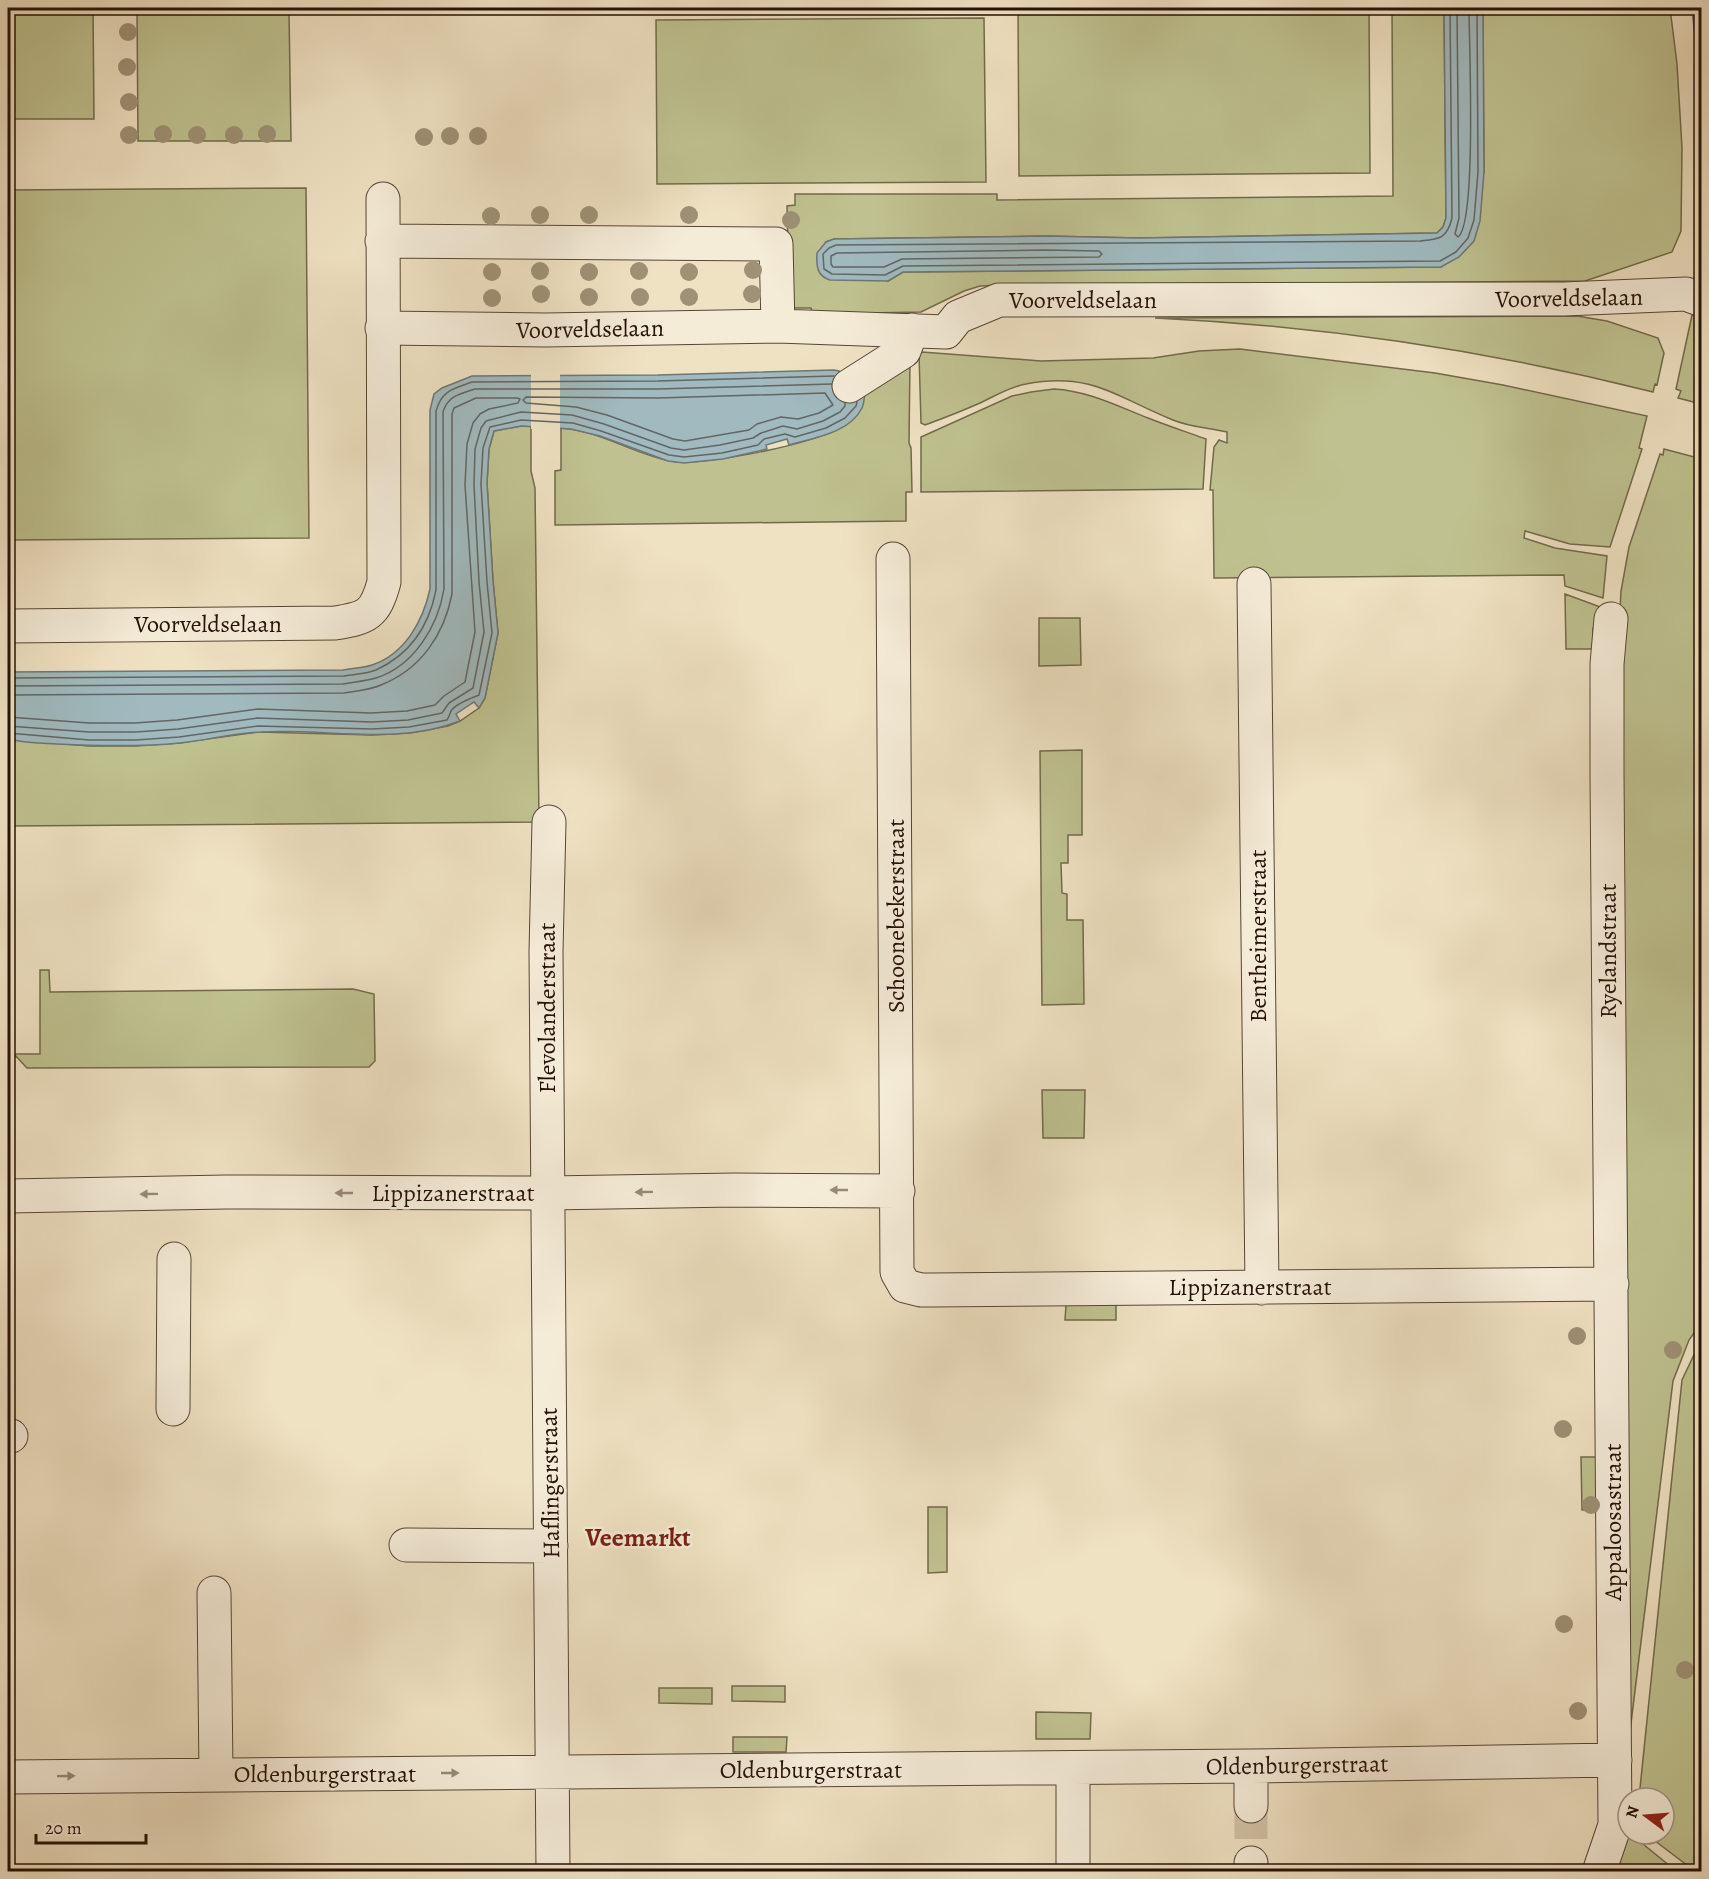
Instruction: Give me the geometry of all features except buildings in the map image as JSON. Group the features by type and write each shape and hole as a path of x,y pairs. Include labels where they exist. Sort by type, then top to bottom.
{"street":[{"name":"Voorveldselaan","path":"8,626 335,623 358,620 378,603 384,582 383,199"},
{"path":"382,241 776,244 778,326"},
{"name":"Voorveldselaan","path":"382,328 546,330 778,326 946,332 958,317 999,300 1564,299 1696,291"},
{"path":"849,386 904,351 912,330"},
{"name":"Schoonebekerstraat","path":"893,559 897,1272"},
{"name":"Bentheimerstraat","path":"1254,584 1262,1288"},
{"name":"Ryelandstraat","path":"1611,619 1607,664 1607,774 1612,1284"},
{"name":"Flevolanderstraat","path":"548,1193 546,952 549,822"},
{"name":"Lippizanerstraat","path":"8,1196 226,1192 898,1191"},
{"name":"Haflingerstraat","path":"548,1193 553,1872"},
{"path":"173,1409 174,1259"},
{"name":"Lippizanerstraat","path":"897,1272 905,1286 921,1290 1612,1284"},
{"name":"Appaloosastraat","path":"1599,1872 1615,1825 1612,1284"},
{"path":"406,1545 551,1546"},
{"path":"214,1593 216,1774"},
{"name":"Oldenburgerstraat","path":"8,1777 1073,1768 1615,1760"},
{"path":"1251,1766 1251,1806"},
{"path":"1073,1768 1073,1872"}],"green space":[{"path":"8,8 93,8 94,119 8,119"},
{"path":"137,8 214,8 214,12 289,12 291,141 138,141"},
{"path":"1018,8 1369,8 1370,173 1019,176"},
{"path":"1392,8 1444,8 1446,218 1443,227 1437,233 1139,238 1045,236 834,239 826,242 888,281 903,272 1441,267 1484,172 1483,8 1670,8 1677,64 1682,148 1681,231 1672,252 1585,281 980,286 964,291 921,312 812,314 811,308 795,308 789,299 787,206 795,205 795,194 997,194 997,200 1393,196"},
{"path":"1692,8 1701,8 1701,97"},
{"path":"984,18 986,182 657,184 656,20"},
{"path":"306,188 309,538 8,540 8,190"},
{"path":"1692,315 1701,316 1701,404 1678,398 1681,391 1676,389"},
{"path":"1577,316 1607,321 1658,338 1664,353 1657,385 1655,384 1653,392 1530,364 1406,343 1280,327 1155,318"},
{"path":"1240,349 1435,373 1647,416 1639,448 1642,449 1610,547 1570,544 1525,531 1524,538 1555,548 1607,556 1603,598 1565,586 1564,575 1214,578 1213,490 1210,490 1214,447 1219,440 1227,443 1227,432 1179,422 1087,384 1049,381 1020,385 939,420 925,425 921,423 919,354 922,352 1041,361 1153,358 1199,351"},
{"path":"910,360 909,443 912,492 906,492 906,521 555,525 555,471 561,470 561,428 589,433 670,461 707,460 761,452 813,439 847,424 866,393"},
{"path":"1054,389 1091,396 1206,439 1203,489 921,492 921,437 1012,396"},
{"path":"531,426 531,471 535,488 539,822 8,826 8,739 89,746 136,746 179,743 258,732 372,735 410,733 448,726 479,708 485,698 498,633 487,483 489,449 494,431"},
{"path":"1664,449 1702,459 1702,1322 1689,1340 1673,1381 1627,1756 1618,648 1621,591 1629,547 1660,454 1663,455"},
{"path":"1565,594 1603,608 1601,621 1593,628 1593,649 1566,649"},
{"path":"1039,618 1080,618 1081,665 1039,666"},
{"path":"1082,750 1082,835 1068,835 1068,863 1061,863 1062,893 1067,894 1067,920 1083,920 1084,1004 1042,1005 1040,751"},
{"path":"40,970 49,970 50,992 353,989 374,994 375,1061 369,1067 27,1068 14,1054 40,1054"},
{"path":"1042,1090 1085,1090 1084,1138 1043,1138"},
{"path":"1116,1304 1116,1320 1065,1320 1066,1305"},
{"path":"1701,1340 1702,1871 1696,1872 1662,1846 1676,1846 1676,1786 1640,1786 1682,1380"},
{"path":"1581,1457 1596,1457 1598,1510 1582,1510"},
{"path":"928,1507 947,1507 947,1572 928,1573"},
{"path":"732,1686 785,1686 785,1702 732,1701"},
{"path":"659,1688 712,1688 712,1704 659,1703"},
{"path":"1036,1712 1091,1713 1090,1739 1036,1739"},
{"path":"733,1737 787,1737 786,1752 733,1752"},
{"path":"1622,1846 1645,1846 1676,1871 1613,1872"}],"water":[{"path":"1444,8 1483,8 1484,172 1480,221 1474,241 1459,257 1441,267 903,272 888,281 830,280 822,276 818,270 817,253 826,242 834,239 1045,236 1139,238 1437,233 1443,227 1446,218"},
{"path":"839,371 865,394 862,408 849,423 819,437 789,445 787,439 766,445 767,449 723,459 684,463 668,461 600,436 571,429 521,426 494,431 489,449 487,483 498,633 485,698 479,708 474,702 456,714 460,721 411,733 261,732 149,745 72,745 8,739 8,672 343,670 372,665 394,653 411,635 423,613 430,589 430,410 434,394 442,388 472,376 658,375"}],"pier":[{"path":"531,372 560,372 560,431 531,429"}],"tunnel":[{"path":"1251,1806 1251,1863"}],"district":[{"name":"Veemarkt","path":"638,1537"}]}
